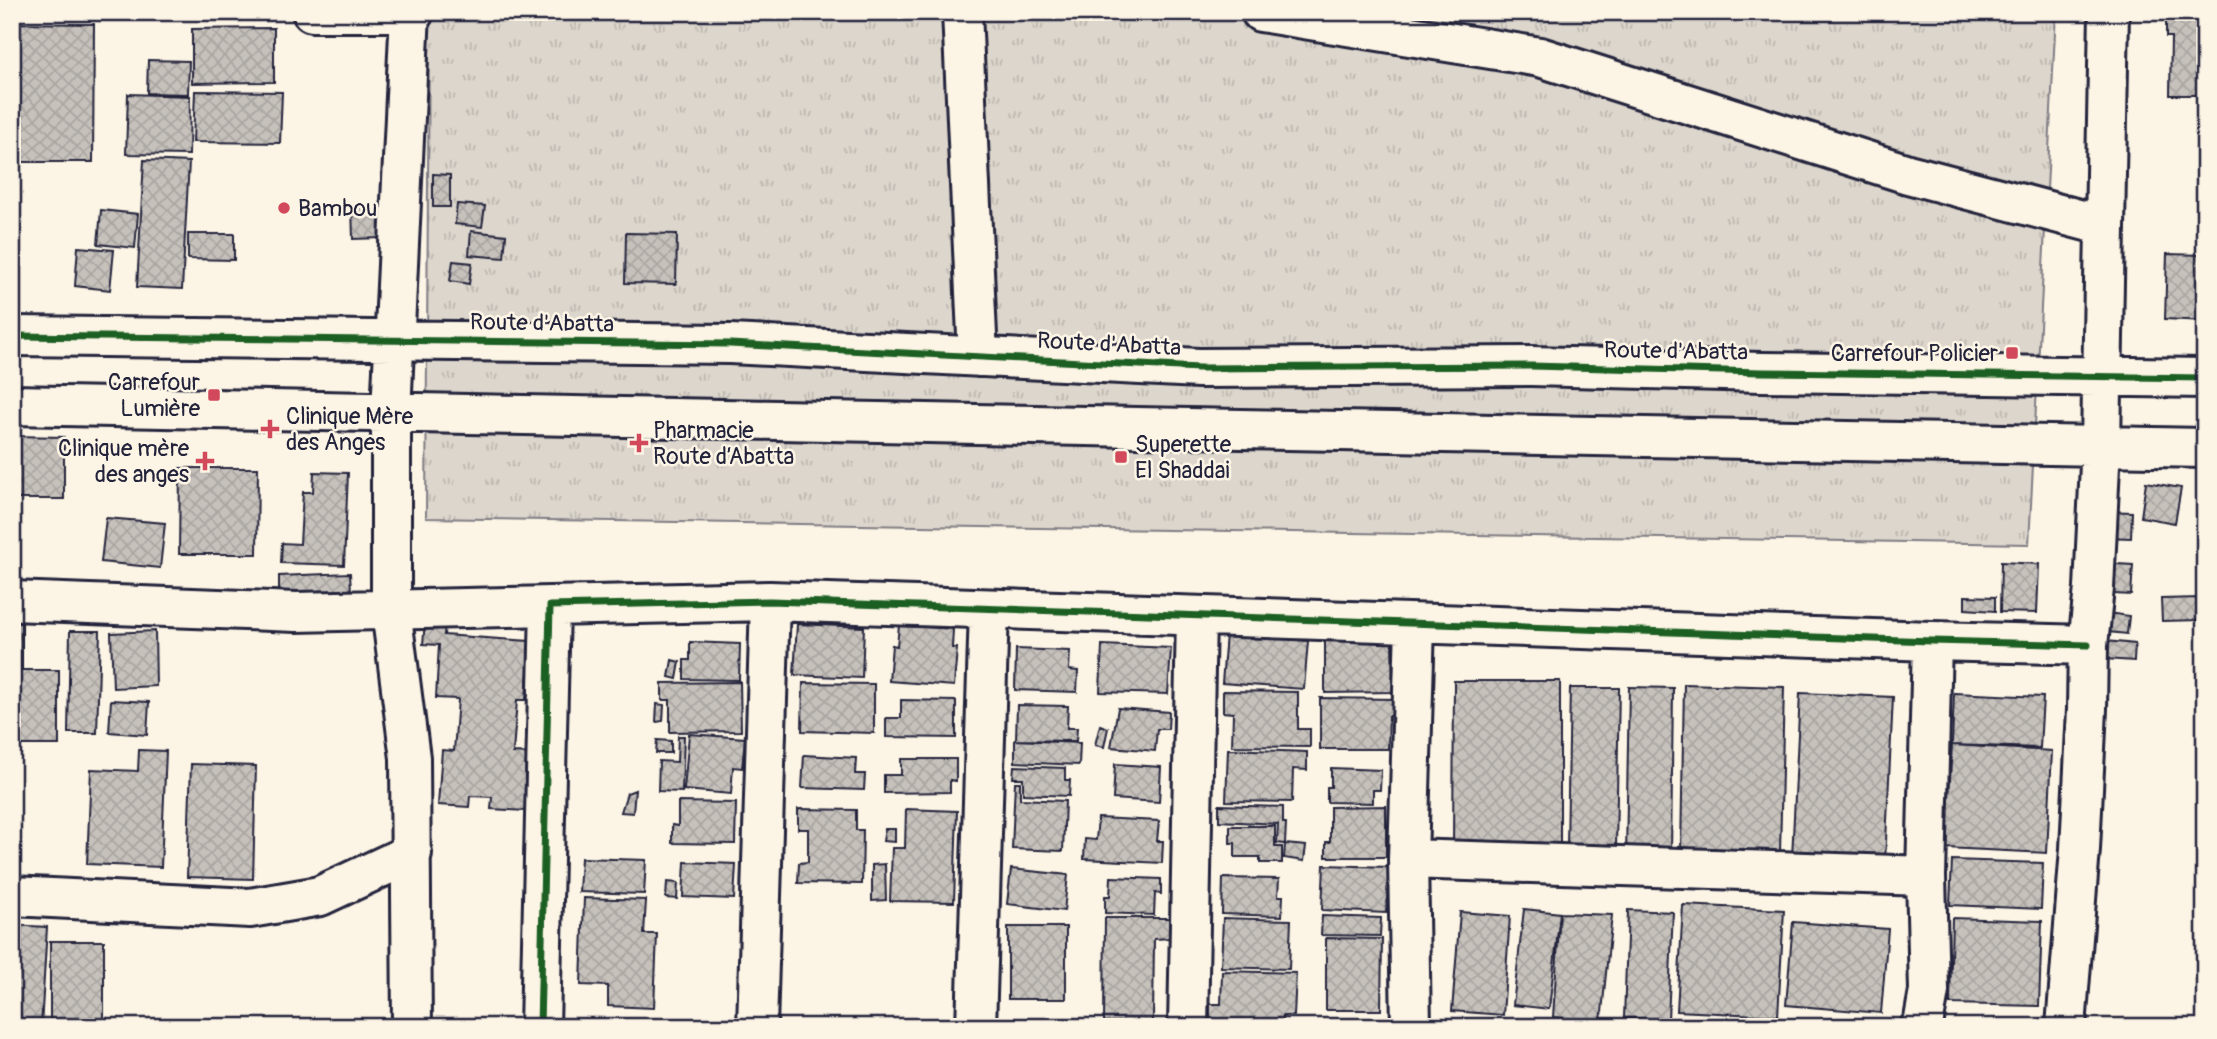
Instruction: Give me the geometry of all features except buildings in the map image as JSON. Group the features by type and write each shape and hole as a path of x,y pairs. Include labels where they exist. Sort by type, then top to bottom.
{"street":[{"path":"312,12 411,13 391,412 391,610 410,758 412,1027"},
{"path":"962,12 978,356"},
{"path":"1261,12 1540,57 1908,174 2105,226"},
{"path":"2066,1027 2081,835 2088,645 2094,588 2101,444 2109,12"},
{"name":"Route d'Abatta","path":"12,336 730,344 1199,368 1531,366 1748,372 2205,378"},
{"path":"12,405 2205,448"},
{"path":"12,601 296,612 770,601 1932,642 2088,645"},
{"path":"757,1027 770,601"},
{"path":"540,1027 550,606"},
{"path":"976,1027 989,609"},
{"path":"1188,1027 1196,616"},
{"path":"1410,1027 1408,859 1415,624"},
{"path":"1920,1027 1923,1025 1929,991 1926,876 1932,642"},
{"path":"12,896 250,908 320,896 412,853"},
{"path":"1408,859 1926,876"}],"green space":[{"path":"429,12 2056,12 2029,544 426,518"}],"cycle path":[{"path":"12,336 730,344 1199,368 1531,366 2205,378"},
{"path":"540,1027 550,606 770,601 2088,645"}],"place":[{"name":"Bambou","path":"284,208"},
{"name":"Carrefour Policier","path":"2012,353"},
{"name":"Carrefour Lumière","path":"214,395"},
{"name":"Clinique Mère des Anges","path":"270,429"},
{"name":"Pharmacie Route d’Abatta","path":"639,443"},
{"name":"Superette El Shaddai","path":"1121,457"},
{"name":"Clinique mère des anges","path":"205,461"}]}
